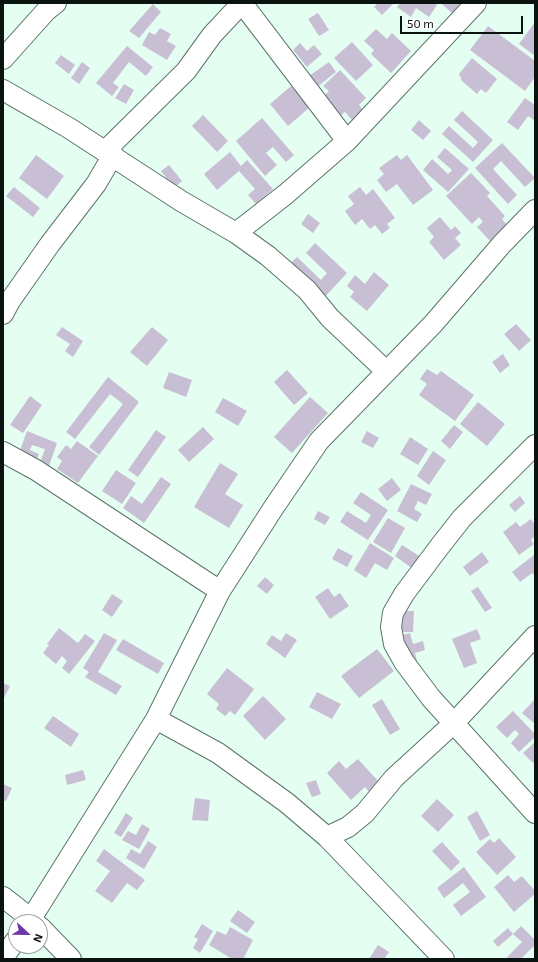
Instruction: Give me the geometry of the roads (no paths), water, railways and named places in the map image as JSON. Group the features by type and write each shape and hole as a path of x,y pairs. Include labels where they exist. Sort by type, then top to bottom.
{"street":[{"path":"3,59 46,11 56,3"},
{"path":"3,314 10,301 32,272 50,244 96,184 109,152 186,71 212,35 242,3 347,141"},
{"path":"236,233 286,194 347,141 476,3"},
{"path":"3,90 109,152 181,200 236,233 268,256 307,290 330,318 386,371"},
{"path":"39,914 156,719 220,591 274,507 319,441 433,324 502,244 535,210"},
{"path":"535,445 462,518 404,594 393,613 391,627 394,644 404,662 431,698 535,813"},
{"path":"3,452 36,470 220,591"},
{"path":"327,838 357,820 394,778 454,723 535,636"},
{"path":"156,719 218,753 287,803 327,838 444,959"},
{"path":"3,897 24,914"},
{"path":"48,936 71,959"}]}
